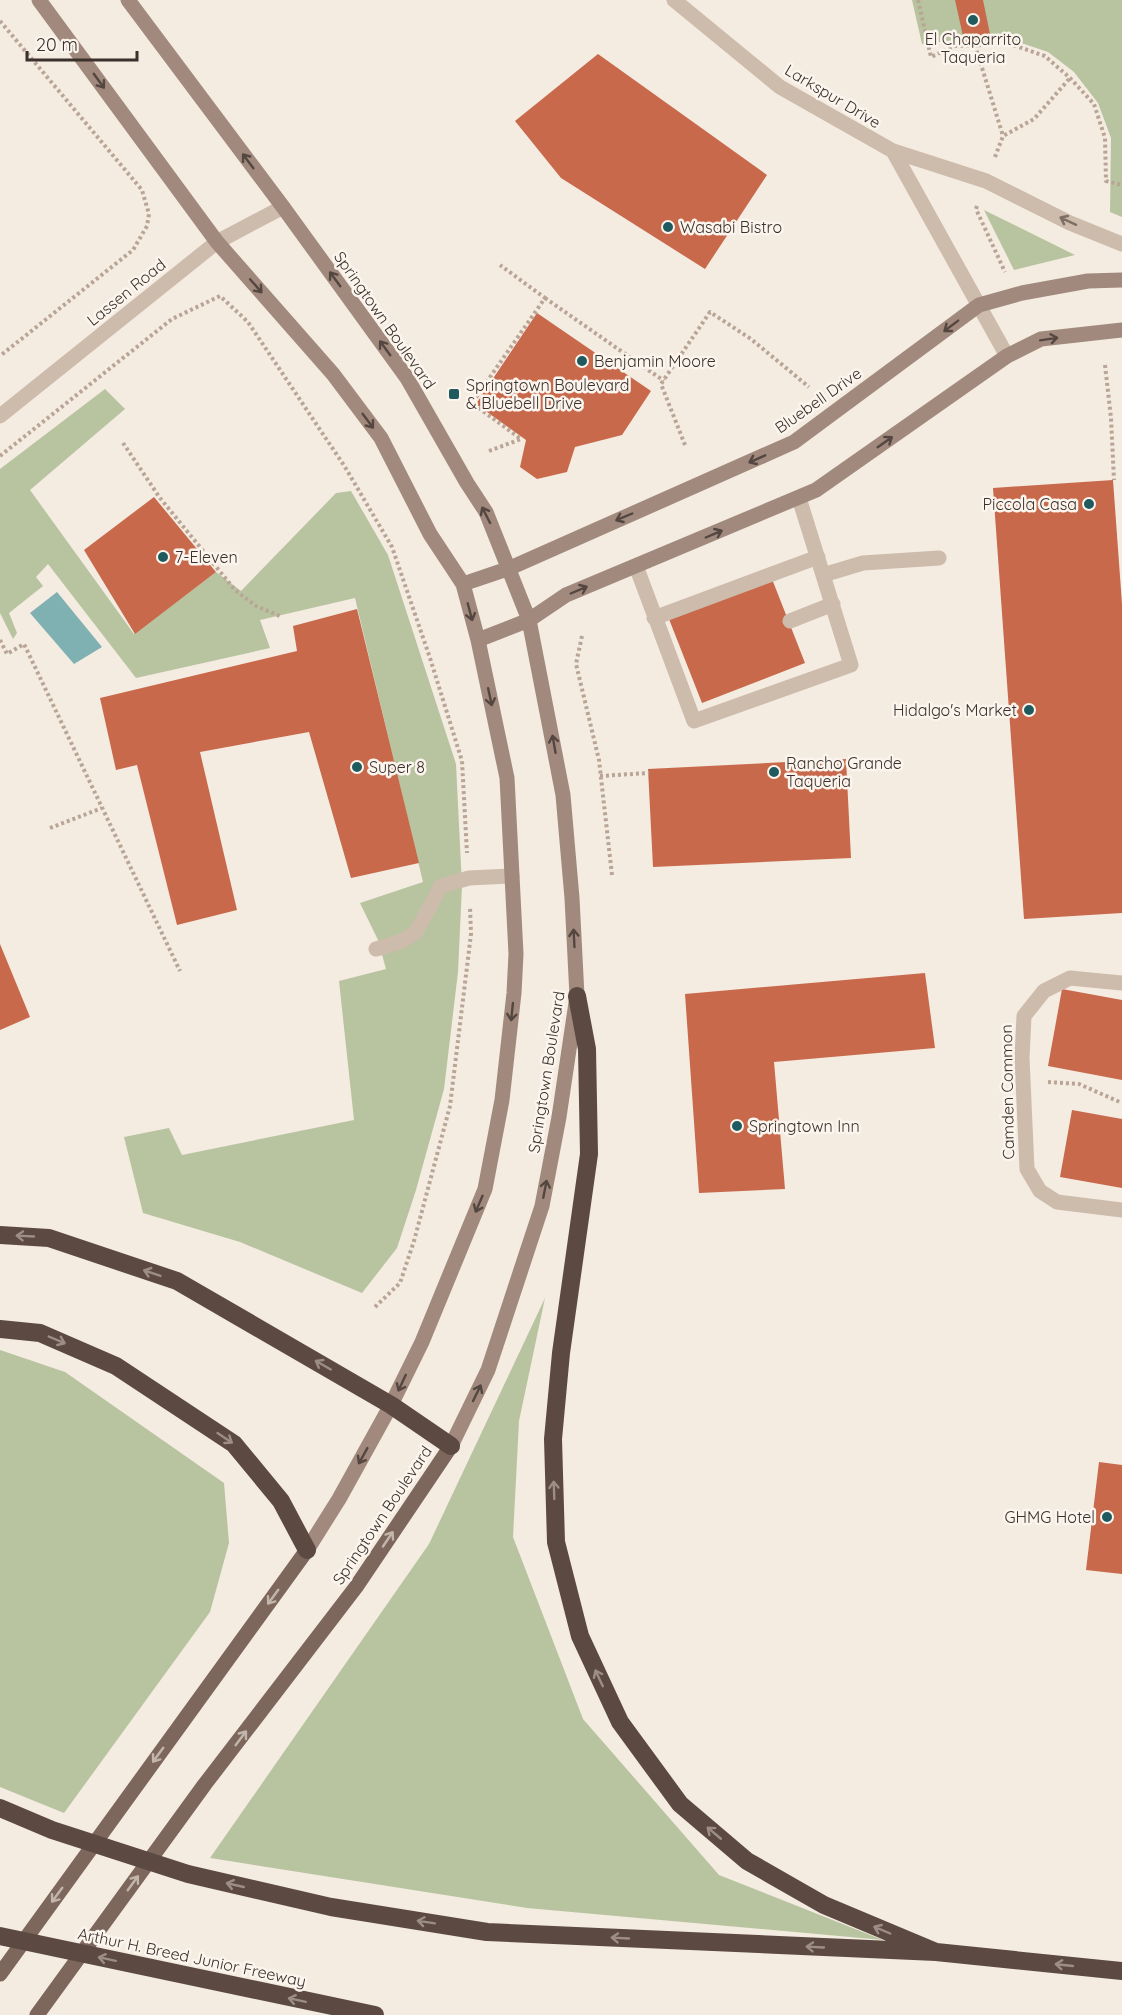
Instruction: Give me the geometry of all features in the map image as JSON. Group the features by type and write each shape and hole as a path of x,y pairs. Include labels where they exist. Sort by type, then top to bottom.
{"highway":[{"path":"577,996 587,1049 589,1154 561,1353 552,1439 556,1542 580,1636 620,1722 680,1804 747,1861 824,1905 936,1952"},
{"path":"0,1235 49,1238 177,1281 392,1405 451,1446"},
{"path":"0,1329 40,1333 116,1366 234,1444 281,1501 307,1550"},
{"path":"0,1808 52,1830 188,1874 331,1907 487,1932 936,1952 1122,1971"},
{"name":"Arthur H. Breed Junior Freeway","path":"0,1936 375,2015"}],"main road":[{"name":"Springtown Boulevard","path":"37,2015 205,1784 356,1587 451,1446"},
{"path":"0,1974 307,1550"}],"street":[{"path":"39,0 217,242 333,374 381,438 430,534 463,584 478,640 507,778 516,954 514,993 502,1100 485,1189 422,1342 392,1405 339,1499 307,1550"},
{"name":"Springtown Boulevard","path":"128,0 407,378 486,512 529,620 563,795 572,898 577,996 559,1118 542,1206 488,1370 451,1446"},
{"name":"Larkspur Drive","path":"674,0 780,87 892,151 986,181 1070,223 1122,244"},
{"path":"892,151 1007,356"},
{"name":"Lassen Road","path":"2,411 217,242 283,207"},
{"name":"Bluebell Drive","path":"463,584 510,568 794,442 978,305 1022,293 1088,281 1122,280"},
{"path":"478,640 529,620 566,595 816,490 1007,356 1041,339 1122,330"},
{"path":"636,566 654,618 680,665 694,721 852,665 799,498"},
{"path":"654,618 818,557"},
{"path":"824,575 863,563 939,558"},
{"path":"790,621 833,604"},
{"path":"376,950 402,941 416,932 441,886 469,878 512,876"},
{"name":"Camden Common","path":"1122,983 1070,978 1044,991 1023,1016 1022,1058 1027,1169 1040,1191 1057,1202 1122,1210"}],"path":[{"path":"918,0 931,57 954,46 1010,44 1045,56 1070,78 1094,104 1105,138 1106,181 1122,185"},
{"path":"0,21 142,190 149,214 147,226 133,250 0,356"},
{"path":"975,45 1003,136 993,163"},
{"path":"1003,136 1034,119 1070,78"},
{"path":"980,199 976,209 1007,276"},
{"path":"500,265 664,381"},
{"path":"0,456 172,320 220,296 248,322 345,467 392,547"},
{"path":"489,451 521,439 472,403 545,298"},
{"path":"685,445 661,384 710,312 751,339 809,387"},
{"path":"1104,365 1111,418 1114,480"},
{"path":"123,443 160,498 235,590 256,606 282,617"},
{"path":"582,636 576,664 599,760 612,875"},
{"path":"0,640 6,654 24,644 180,971"},
{"path":"600,776 649,773"},
{"path":"50,828 102,808"},
{"path":"1023,1083 1079,1084 1122,1103"}],"green space":[{"path":"912,0 1122,0 1122,217 1110,212 1111,138 1098,103 1074,72 1048,52 1009,39 980,37 922,44"},
{"path":"984,210 1075,255 1014,270"},
{"path":"105,389 125,409 30,490 134,634 216,572 241,591 336,493 351,491 388,555 456,764 462,886 458,972 444,1089 397,1248 362,1293 240,1242 143,1213 124,1137 169,1128 182,1155 354,1120 339,981 386,969 378,940 360,903 423,882 355,598 260,620 270,648 136,678 48,564 36,577 43,586 9,613 17,633 13,639 0,613 0,469"},
{"path":"545,1298 519,1421 513,1537 583,1719 719,1875 883,1940 527,1908 210,1858 429,1544"},
{"path":"0,1350 65,1372 224,1483 229,1543 210,1612 64,1813 0,1787"}],"water":[{"path":"57,592 102,647 74,664 30,613"}],"building":[{"name":"El Chaparrito Taqueria","path":"955,0 983,0 991,39 965,45"},
{"path":"598,54 767,175 705,269 561,178 515,121"},
{"path":"537,313 651,391 622,435 575,447 567,472 537,479 520,467 526,440 476,404"},
{"path":"1113,480 1122,604 1122,913 1024,919 993,488"},
{"path":"154,497 216,572 135,634 84,550"},
{"path":"770,574 805,663 702,703 667,614"},
{"name":"Super 8","path":"357,609 419,863 351,878 309,732 200,752 237,910 177,925 137,765 116,770 100,698 297,651 293,626"},
{"path":"846,759 851,858 653,867 648,769"},
{"path":"0,944 30,1017 0,1030"},
{"name":"Springtown Inn","path":"925,973 935,1048 774,1062 785,1189 699,1193 685,994"},
{"path":"1062,989 1122,1000 1122,1080 1048,1066"},
{"path":"1072,1110 1122,1119 1122,1188 1060,1177"},
{"name":"GHMG Hotel","path":"1099,1462 1122,1465 1122,1574 1086,1570"}],"place":[{"name":"El Chaparrito Taqueria","path":"973,20"},
{"name":"Wasabi Bistro","path":"668,227"},
{"name":"Benjamin Moore","path":"582,361"},
{"name":"Springtown Boulevard & Bluebell Drive","path":"454,394"},
{"name":"Piccola Casa","path":"1089,504"},
{"name":"7-Eleven","path":"163,557"},
{"name":"Hidalgo's Market","path":"1029,710"},
{"name":"Super 8","path":"357,767"},
{"name":"Rancho Grande Taqueria","path":"774,772"},
{"name":"Springtown Inn","path":"737,1126"},
{"name":"GHMG Hotel","path":"1107,1517"}]}
